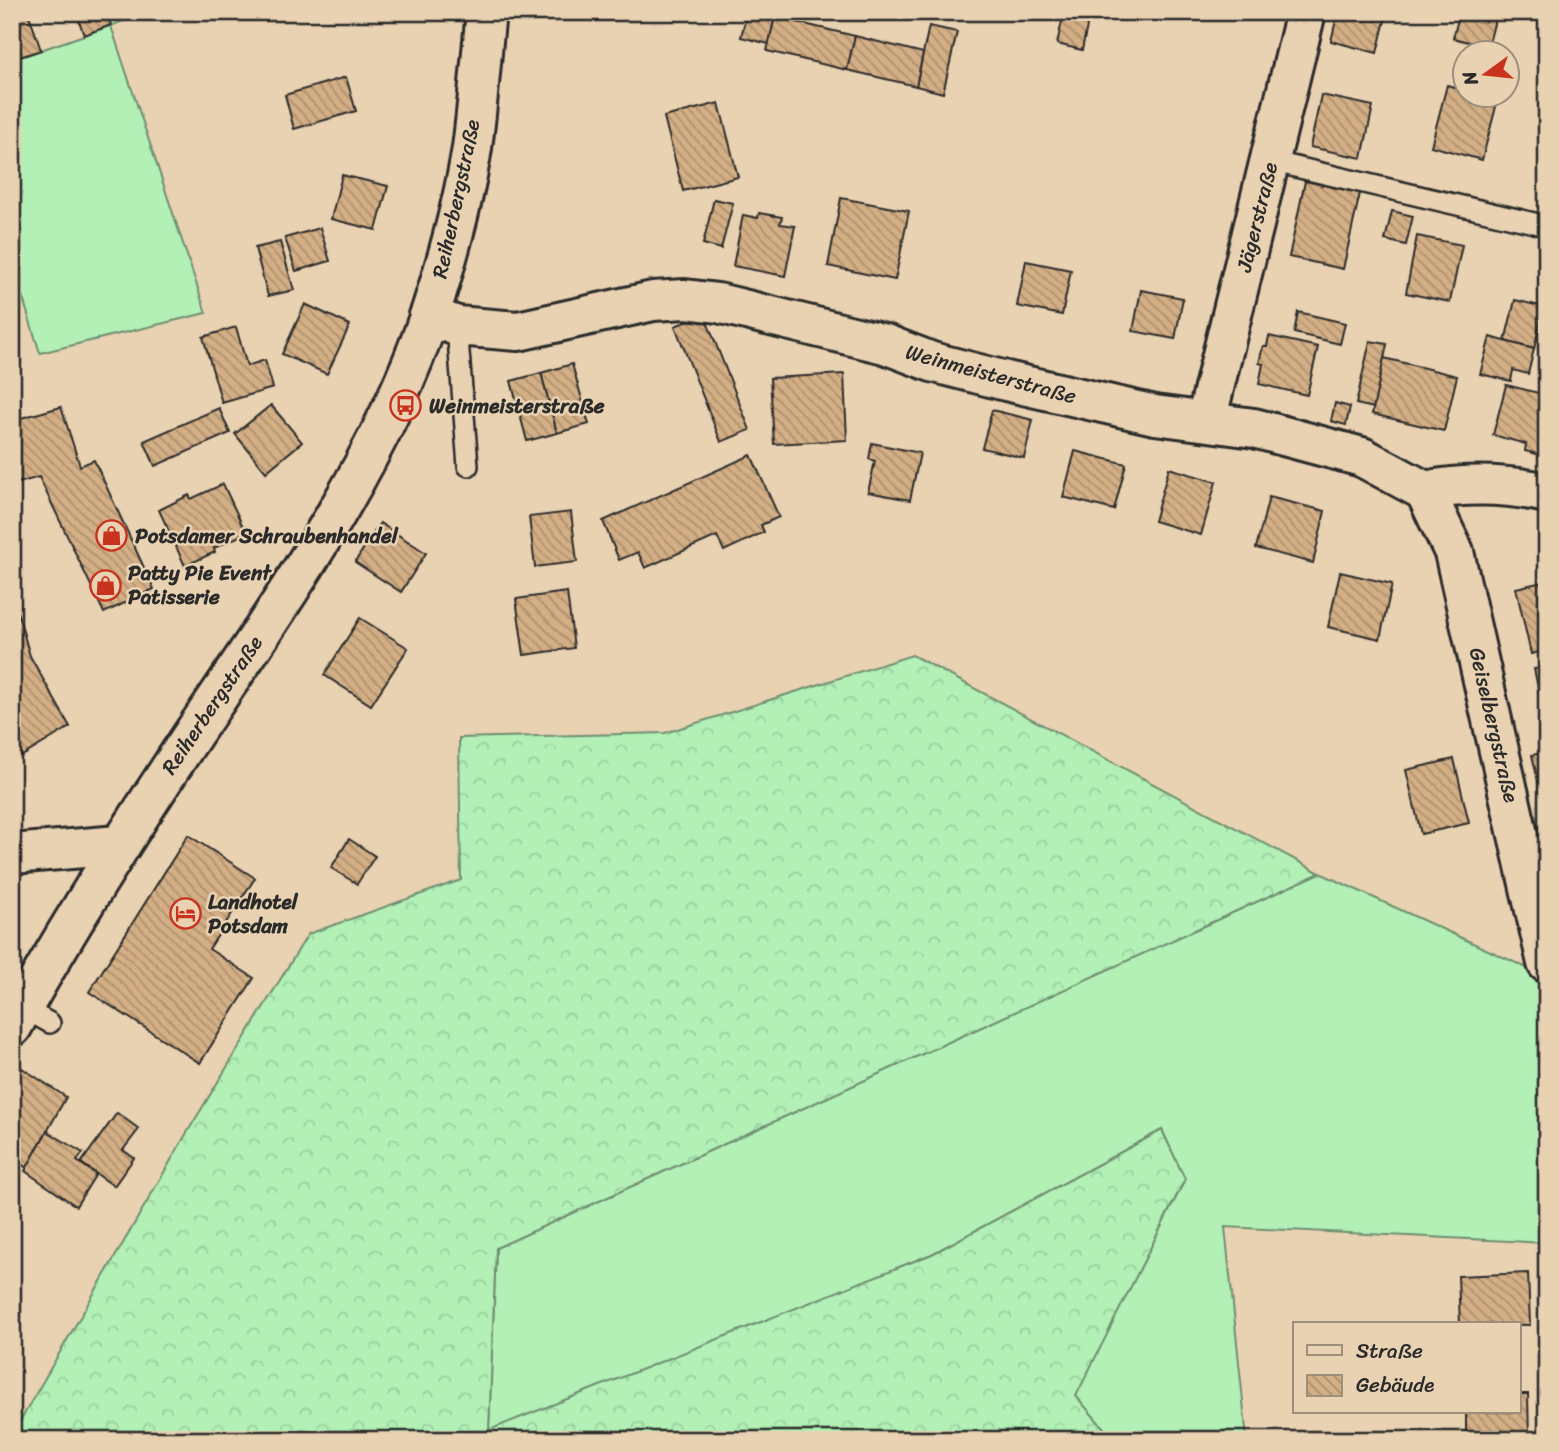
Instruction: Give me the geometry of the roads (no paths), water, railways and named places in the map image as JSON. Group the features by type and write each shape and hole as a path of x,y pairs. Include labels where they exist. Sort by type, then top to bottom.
{"street":[{"name":"Reiherbergstraße","path":"28,1019 119,845 252,646 352,483 394,403 443,321 453,233 471,150 486,12"},
{"name":"Jägerstraße","path":"1206,421 1306,12"},
{"name":"Weinmeisterstraße","path":"443,321 518,331 653,301 685,299 718,303 885,344 932,362 1006,381 1155,415 1254,428 1362,457 1425,491"},
{"path":"1425,491 1453,485 1518,486 1547,493"},
{"name":"Geiselbergstraße","path":"1425,491 1454,552 1547,963"},
{"path":"12,854 119,845"}],"lane":[{"path":"1270,161 1547,226"},
{"path":"443,321 468,466"}],"place":[{"name":"Weinmeisterstraße","path":"406,406"},
{"name":"Potsdamer Schraubenhandel","path":"112,536"},
{"name":"Patty Pie Event Patisserie","path":"105,585"},
{"name":"Landhotel Potsdam","path":"185,914"}]}
